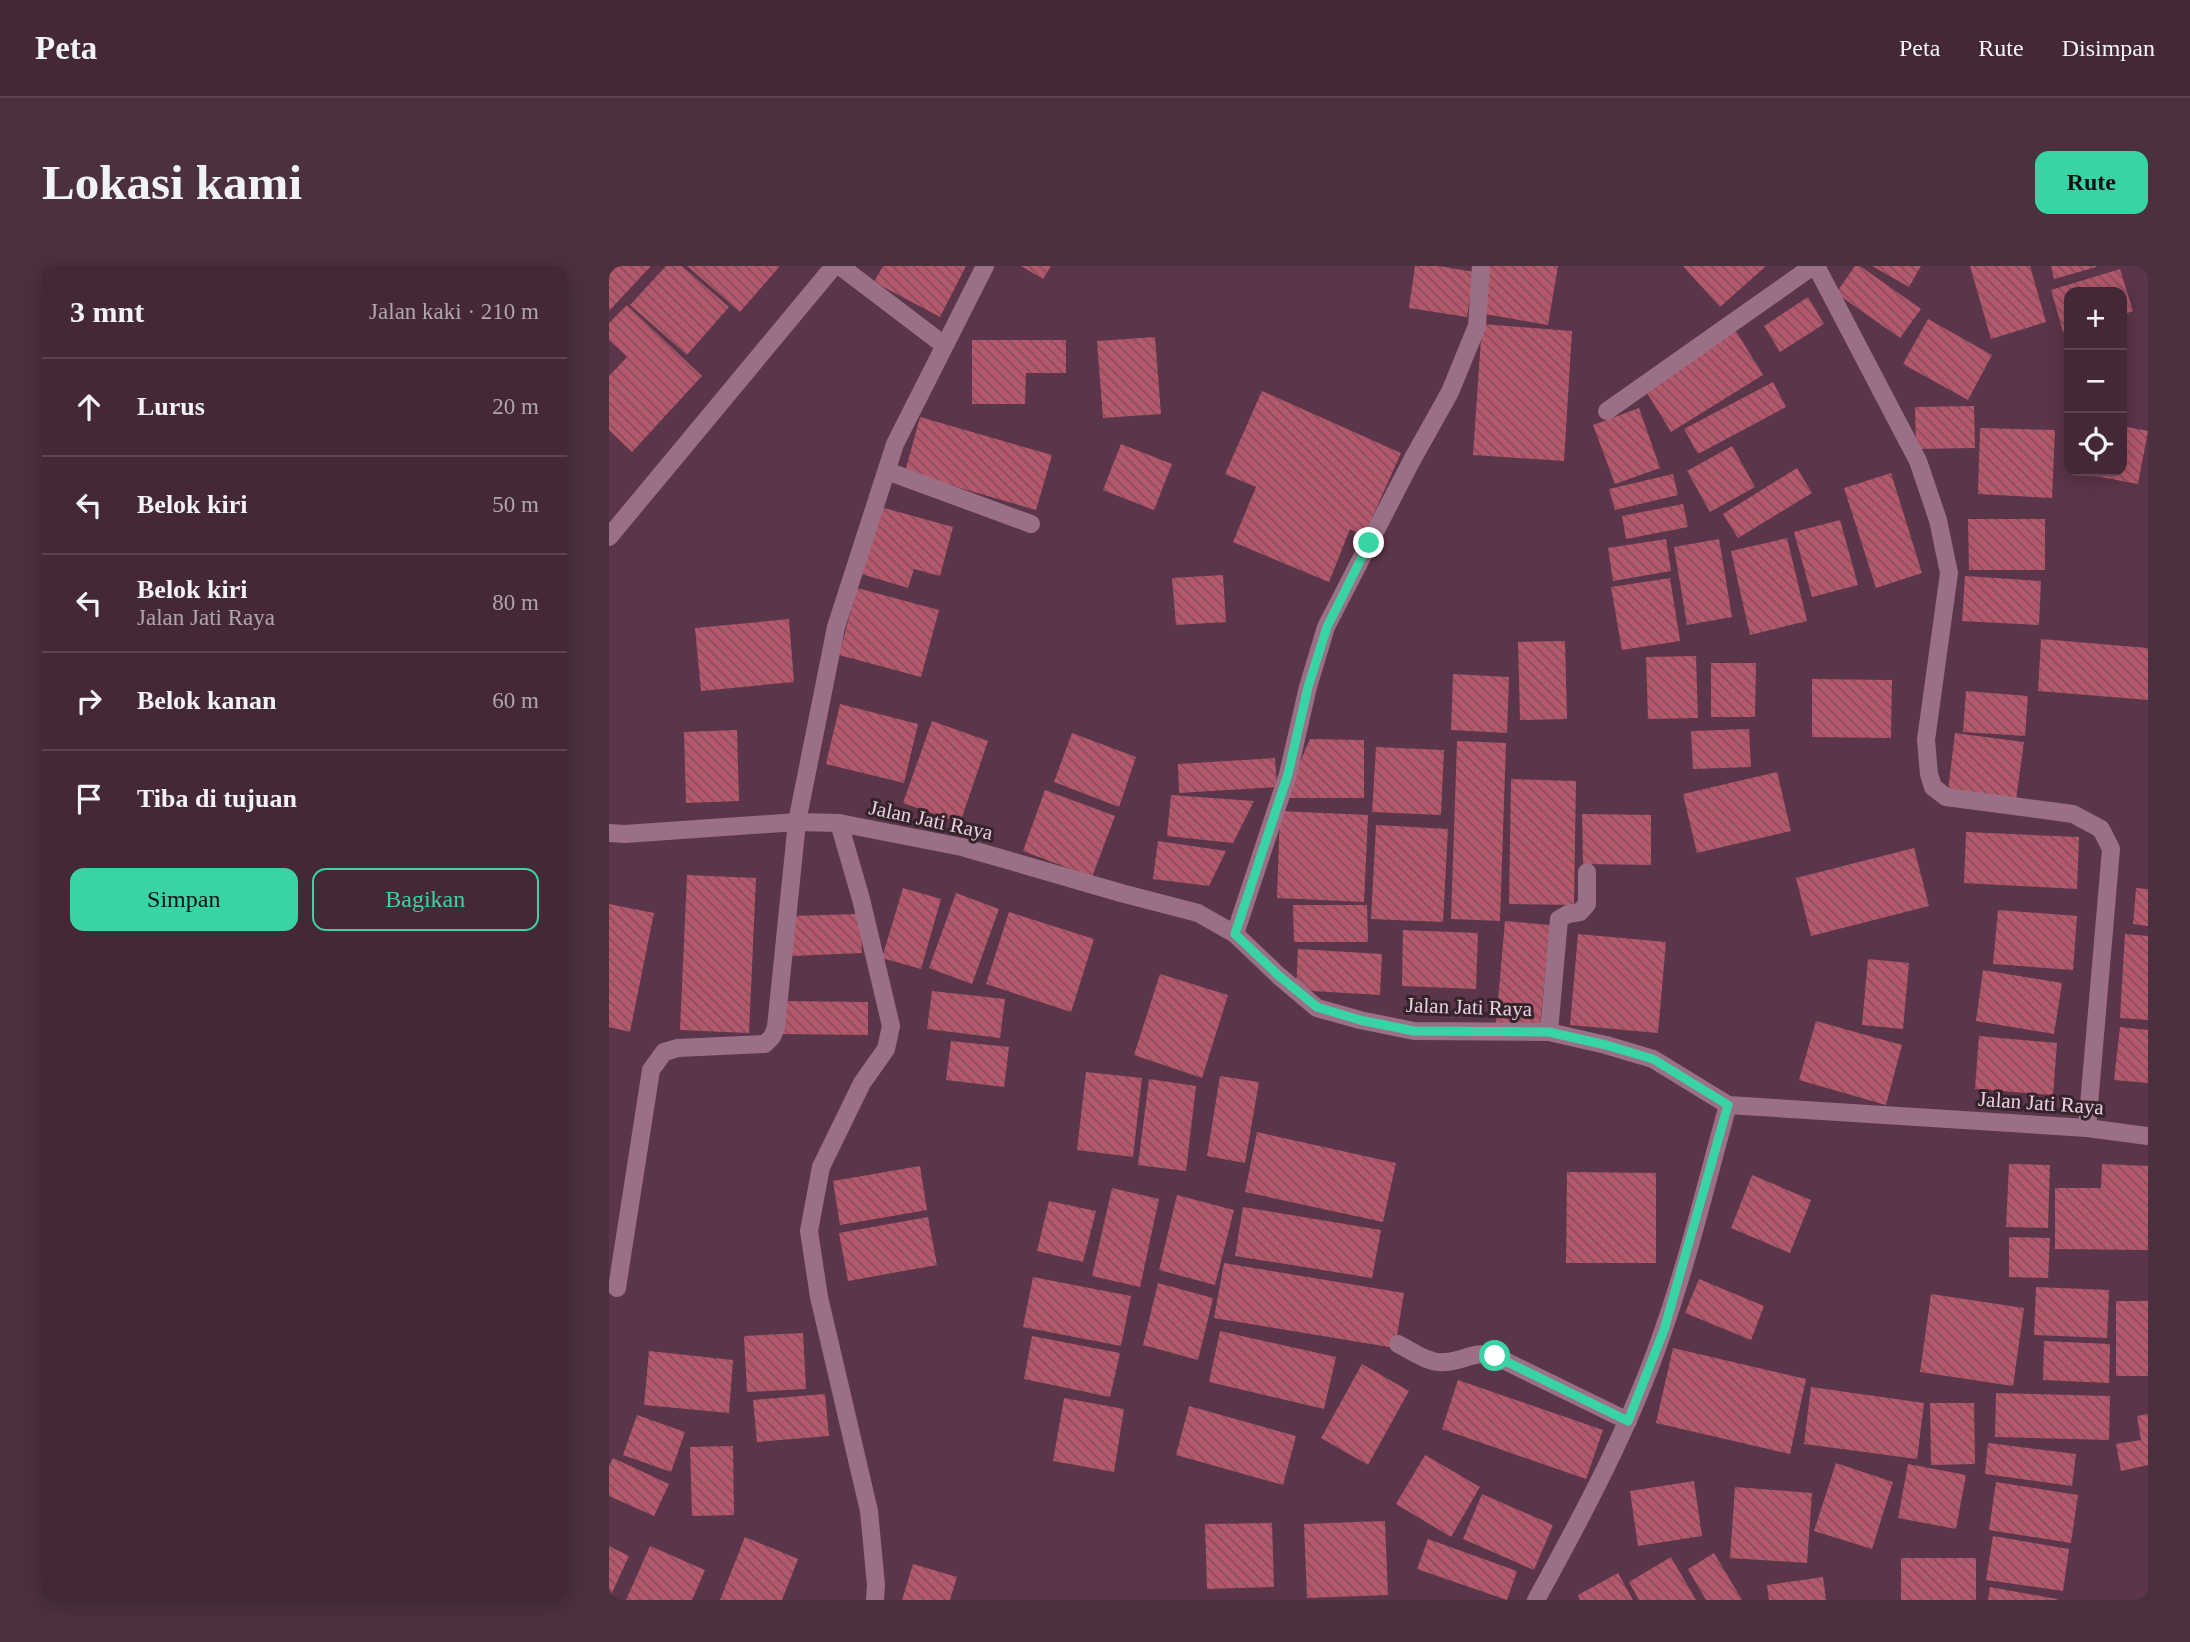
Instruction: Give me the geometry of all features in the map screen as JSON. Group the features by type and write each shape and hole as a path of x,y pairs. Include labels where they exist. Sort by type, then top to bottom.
{"street":[{"path":"609,537 834,266"},
{"path":"840,266 944,345"},
{"path":"617,1288 651,1070 664,1052 678,1048 765,1044 776,1027 797,822 836,627 895,444 985,266"},
{"path":"1235,934 1288,774 1308,687 1327,627 1412,460 1450,392 1477,326 1481,266"},
{"path":"1607,411 1814,266 1919,461 1938,520 1949,573 1926,740 1933,787 1946,797 2073,814 2101,829 2111,849 2087,1128"},
{"path":"887,471 1031,524"},
{"name":"Jalan Jati Raya","path":"609,833 797,822 839,823 962,847 1198,913 1235,934 1279,976 1317,1007 1360,1020 1414,1031 1549,1032 1606,1045 1653,1059 1728,1105 2087,1128 2148,1136"},
{"path":"839,823 861,899 891,1026 885,1049 862,1083 821,1167 809,1231 819,1297 869,1511 875,1600"},
{"path":"1549,1032 1559,919 1580,912 1587,904 1587,872"},
{"path":"1536,1600 1589,1503 1628,1421 1664,1330 1728,1105"},
{"path":"1398,1344 1430,1360 1444,1363 1483,1353 1495,1356 1628,1421"}],"building":[{"path":"609,266 651,266 609,311"},
{"path":"666,266 682,266 729,307 687,355 630,305"},
{"path":"687,266 780,266 740,312"},
{"path":"883,266 966,266 940,317 874,282"},
{"path":"1021,266 1051,266 1043,279"},
{"path":"1415,266 1439,266 1474,272 1467,317 1409,308"},
{"path":"1487,266 1558,266 1548,325 1479,313"},
{"path":"1683,266 1766,266 1720,307"},
{"path":"1855,266 1860,266 1921,309 1900,338 1836,293"},
{"path":"1872,266 1921,266 1909,287"},
{"path":"1970,266 2030,266 2046,322 1991,339"},
{"path":"2051,266 2096,266 2096,267 2054,279"},
{"path":"2120,269 2126,287 2064,287 2063,332 2051,290"},
{"path":"2127,292 2133,311 2127,313"},
{"path":"1808,297 1824,324 1780,352 1764,326"},
{"path":"627,305 702,376 632,452 609,430 609,376 627,357 609,340 609,323"},
{"path":"1928,319 1992,355 1968,400 1903,364"},
{"path":"1482,324 1572,331 1564,461 1473,455"},
{"path":"1736,331 1763,375 1671,432 1644,388"},
{"path":"1155,337 1161,414 1103,418 1097,341"},
{"path":"972,340 1066,340 1066,373 1026,373 1025,404 972,404"},
{"path":"1773,382 1786,407 1698,454 1684,429"},
{"path":"1262,391 1401,453 1364,536 1350,529 1329,582 1233,542 1256,487 1225,474"},
{"path":"1974,406 1975,448 1916,449 1915,407"},
{"path":"1639,408 1660,468 1615,484 1593,425"},
{"path":"920,417 1052,455 1036,510 905,472"},
{"path":"2127,427 2148,431 2138,484 2095,476 2127,476"},
{"path":"1980,428 2055,430 2052,498 1978,494"},
{"path":"1121,444 1172,464 1154,510 1103,490"},
{"path":"1732,446 1755,487 1710,512 1687,471"},
{"path":"1797,468 1812,493 1738,538 1723,514"},
{"path":"1891,473 1922,573 1876,588 1844,488"},
{"path":"1673,474 1678,495 1615,510 1609,489"},
{"path":"1683,504 1688,527 1626,539 1622,516"},
{"path":"877,506 953,527 940,576 914,569 908,588 858,573"},
{"path":"1968,519 2045,519 2045,570 1969,570"},
{"path":"1840,520 1858,585 1812,597 1794,532"},
{"path":"1787,538 1807,621 1750,635 1731,551"},
{"path":"1666,539 1671,571 1613,581 1608,548"},
{"path":"1719,539 1732,617 1687,625 1674,547"},
{"path":"1223,575 1226,622 1176,625 1172,578"},
{"path":"1965,576 2041,581 2039,625 1962,621"},
{"path":"1670,578 1680,641 1622,650 1611,587"},
{"path":"857,588 939,610 921,677 839,655"},
{"path":"789,619 794,682 701,691 695,628"},
{"path":"2041,639 2148,648 2148,700 2038,691"},
{"path":"1565,641 1567,719 1520,720 1518,642"},
{"path":"1696,656 1698,718 1648,719 1646,657"},
{"path":"1711,663 1756,663 1755,717 1711,717"},
{"path":"1453,674 1509,677 1507,733 1451,730"},
{"path":"1812,679 1892,680 1891,738 1812,737"},
{"path":"1966,691 2028,696 2025,736 1963,732"},
{"path":"840,704 918,724 904,783 826,764"},
{"path":"932,721 988,741 960,823 903,803"},
{"path":"1749,729 1751,767 1693,769 1691,731"},
{"path":"737,730 739,801 686,803 684,732"},
{"path":"1072,733 1136,757 1119,807 1054,782"},
{"path":"1955,733 2024,742 2016,800 1948,791"},
{"path":"1310,739 1364,740 1364,798 1284,798"},
{"path":"1457,741 1506,743 1500,921 1451,919"},
{"path":"1376,747 1444,750 1441,815 1372,812"},
{"path":"1275,758 1277,787 1179,793 1178,764"},
{"path":"1777,772 1791,831 1697,853 1683,794"},
{"path":"1511,779 1576,781 1574,905 1509,904"},
{"path":"1045,790 1115,816 1092,877 1023,851"},
{"path":"1171,795 1254,801 1233,843 1167,836"},
{"path":"1280,811 1368,815 1364,902 1277,898"},
{"path":"1582,814 1651,815 1651,865 1583,864"},
{"path":"1376,825 1448,829 1443,922 1371,919"},
{"path":"1966,832 2079,837 2077,889 1964,883"},
{"path":"1158,841 1226,851 1209,886 1153,879"},
{"path":"1914,848 1929,906 1811,936 1796,878"},
{"path":"687,875 756,878 749,1033 680,1030"},
{"path":"903,888 941,899 921,969 882,958"},
{"path":"2136,888 2148,889 2148,926 2133,924"},
{"path":"956,893 999,909 972,984 929,968"},
{"path":"609,904 654,913 630,1032 609,1027"},
{"path":"1293,905 1367,905 1368,942 1294,942"},
{"path":"1998,910 2077,916 2073,970 1993,964"},
{"path":"1009,912 1094,939 1071,1012 986,984"},
{"path":"860,914 862,953 791,956 789,916"},
{"path":"1505,921 1550,925 1540,1027 1496,1023"},
{"path":"1403,930 1478,933 1476,989 1402,986"},
{"path":"1578,934 1666,942 1658,1033 1570,1025"},
{"path":"2125,934 2148,936 2148,1020 2120,1018"},
{"path":"1298,949 1382,954 1380,995 1296,990"},
{"path":"1868,959 1909,963 1903,1029 1862,1025"},
{"path":"1983,970 2062,983 2054,1034 1976,1021"},
{"path":"1160,974 1228,995 1202,1078 1134,1055"},
{"path":"932,991 1005,999 1000,1038 927,1029"},
{"path":"781,1001 868,1002 868,1035 780,1034"},
{"path":"1816,1021 1902,1045 1886,1105 1799,1080"},
{"path":"2120,1027 2148,1030 2148,1083 2114,1080"},
{"path":"1979,1036 2057,1043 2053,1095 1975,1089"},
{"path":"951,1041 1009,1047 1004,1087 946,1080"},
{"path":"1086,1072 1142,1078 1133,1157 1077,1150"},
{"path":"1220,1076 1259,1082 1245,1163 1207,1156"},
{"path":"1149,1079 1196,1086 1186,1171 1138,1165"},
{"path":"1257,1132 1396,1163 1383,1222 1245,1192"},
{"path":"2009,1164 2050,1165 2048,1228 2006,1227"},
{"path":"2102,1164 2148,1166 2148,1250 2055,1249 2055,1188 2101,1188"},
{"path":"920,1166 927,1210 840,1225 833,1181"},
{"path":"1567,1172 1656,1173 1656,1263 1566,1263"},
{"path":"1752,1175 1811,1200 1790,1253 1731,1228"},
{"path":"1112,1188 1159,1199 1140,1287 1092,1276"},
{"path":"1177,1195 1234,1210 1215,1285 1159,1270"},
{"path":"1049,1201 1096,1211 1083,1262 1037,1251"},
{"path":"1243,1207 1381,1230 1372,1278 1235,1256"},
{"path":"928,1217 937,1265 848,1281 839,1233"},
{"path":"2009,1237 2050,1238 2048,1278 2009,1277"},
{"path":"1224,1263 1404,1293 1395,1348 1214,1318"},
{"path":"1033,1277 1131,1296 1121,1346 1023,1327"},
{"path":"1699,1279 1764,1306 1751,1340 1685,1313"},
{"path":"1158,1283 1213,1298 1198,1360 1143,1345"},
{"path":"2036,1287 2109,1290 2107,1338 2034,1335"},
{"path":"1931,1294 2024,1308 2013,1386 1920,1372"},
{"path":"2116,1301 2148,1301 2148,1376 2116,1376"},
{"path":"1220,1331 1336,1357 1324,1409 1209,1382"},
{"path":"803,1333 806,1389 747,1392 744,1336"},
{"path":"1032,1336 1120,1353 1110,1397 1024,1379"},
{"path":"2044,1341 2110,1344 2109,1383 2043,1380"},
{"path":"1673,1348 1806,1379 1790,1454 1656,1423"},
{"path":"649,1351 733,1360 729,1413 644,1405"},
{"path":"1362,1364 1409,1391 1368,1465 1321,1438"},
{"path":"1458,1380 1603,1430 1586,1479 1442,1429"},
{"path":"1811,1387 1924,1403 1917,1459 1804,1444"},
{"path":"1996,1393 2110,1396 2109,1440 1995,1437"},
{"path":"825,1394 829,1436 757,1442 753,1400"},
{"path":"1064,1398 1124,1409 1114,1472 1053,1461"},
{"path":"1930,1403 1974,1403 1975,1464 1931,1465"},
{"path":"1189,1406 1296,1436 1283,1485 1176,1455"},
{"path":"2148,1414 2148,1465 2121,1471 2116,1444 2141,1440 2137,1416"},
{"path":"637,1415 685,1432 671,1472 623,1455"},
{"path":"1988,1443 2076,1454 2072,1486 1985,1474"},
{"path":"733,1446 734,1515 692,1516 690,1447"},
{"path":"1425,1455 1480,1487 1451,1537 1396,1504"},
{"path":"613,1458 669,1484 654,1516 609,1496 609,1466"},
{"path":"1836,1463 1893,1482 1872,1549 1814,1531"},
{"path":"1908,1464 1966,1475 1956,1529 1898,1518"},
{"path":"1694,1481 1702,1536 1638,1546 1630,1491"},
{"path":"1996,1482 2078,1495 2071,1543 1989,1530"},
{"path":"1735,1487 1812,1493 1807,1563 1730,1558"},
{"path":"1482,1494 1553,1525 1534,1570 1463,1539"},
{"path":"1385,1521 1388,1595 1307,1598 1304,1524"},
{"path":"1272,1523 1274,1587 1207,1589 1205,1524"},
{"path":"1993,1536 2069,1549 2063,1591 1986,1580"},
{"path":"745,1537 798,1559 782,1600 720,1600"},
{"path":"1428,1539 1517,1571 1507,1600 1417,1569"},
{"path":"609,1546 629,1556 609,1599"},
{"path":"650,1546 705,1570 692,1600 626,1600"},
{"path":"1714,1553 1742,1600 1706,1600 1688,1569"},
{"path":"1671,1557 1696,1600 1639,1600 1629,1582"},
{"path":"1901,1558 1976,1558 1976,1600 1901,1600"},
{"path":"913,1564 957,1577 950,1600 902,1600"},
{"path":"1618,1573 1633,1600 1580,1600 1578,1595"},
{"path":"1823,1577 1826,1600 1769,1600 1767,1585"},
{"path":"1990,1587 2057,1599 2057,1600 1988,1600"}],"route":[{"path":"1369,543 1327,627 1308,687 1288,774 1235,934 1279,976 1317,1007 1360,1020 1414,1031 1549,1032 1606,1045 1653,1059 1728,1105 1664,1330 1628,1421 1495,1356"}]}
